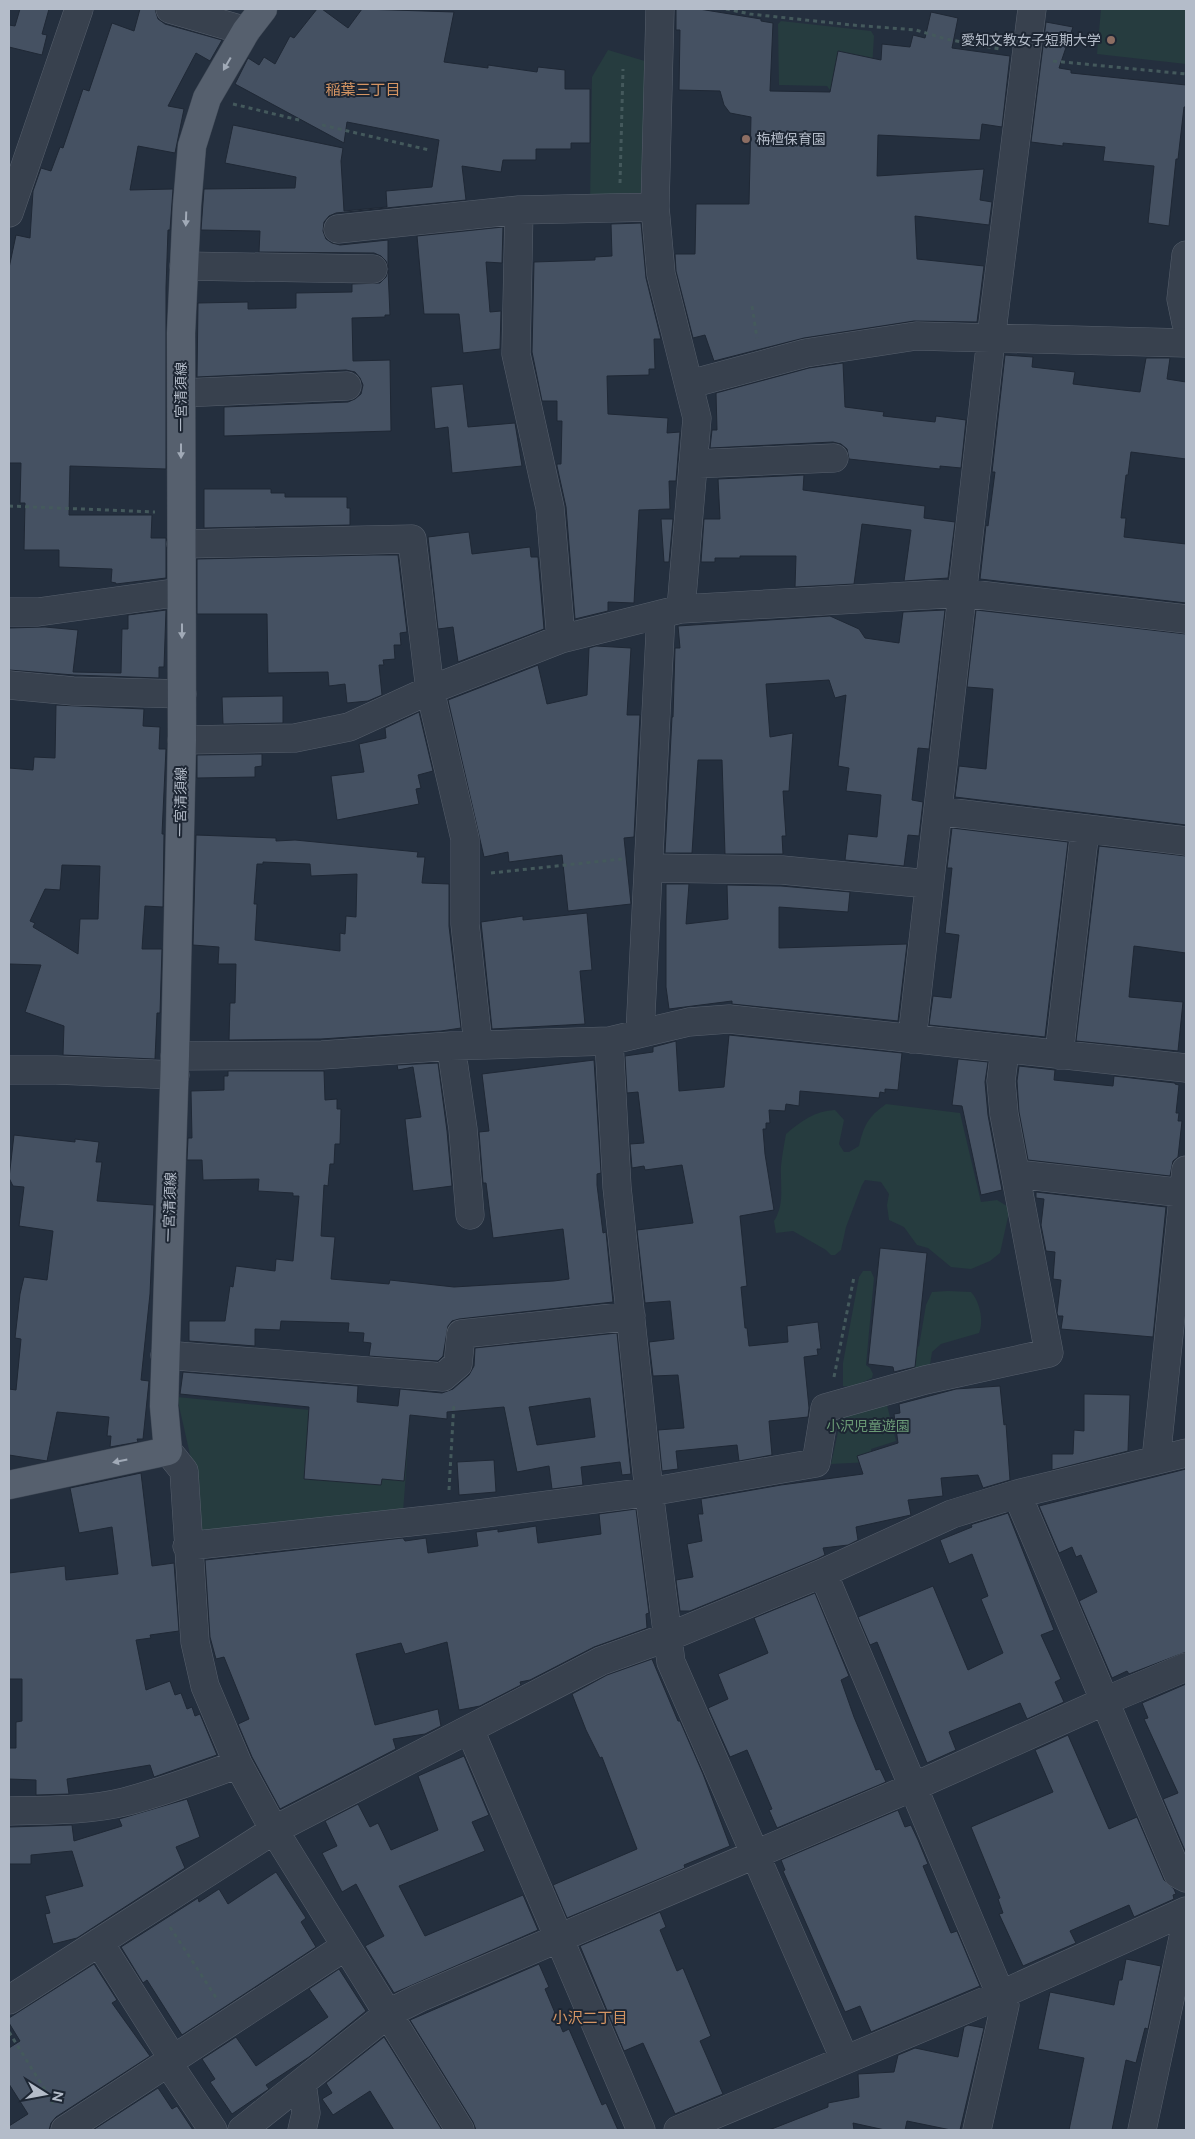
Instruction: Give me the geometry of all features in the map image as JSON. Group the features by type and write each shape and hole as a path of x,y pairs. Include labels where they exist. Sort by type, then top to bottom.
{"main road":[{"name":"一宮清須線","path":"168,1450 164,1406 175,1066 182,740 181,544 184,266 192,146 207,98 246,32 263,9"},
{"path":"9,1485 168,1450"}],"street":[{"path":"9,213 79,9"},
{"path":"170,9 246,32"},
{"path":"640,1033 649,862 671,611 693,464 697,418 661,274 655,207 660,9"},
{"path":"912,1039 991,339 1032,9"},
{"path":"338,229 519,210 655,207"},
{"path":"519,210 516,354 550,508 561,639"},
{"path":"1186,255 1181,299 1186,323"},
{"path":"184,266 373,269"},
{"path":"690,384 806,353 916,336 1186,343"},
{"path":"182,392 347,386"},
{"path":"693,464 834,458"},
{"path":"181,544 412,539 430,690 466,839 465,924 478,1044"},
{"path":"9,612 38,612 181,592"},
{"path":"182,740 295,738 349,727 430,690 561,639 671,611 962,593 1186,619"},
{"path":"9,685 73,691 182,694"},
{"path":"938,811 1186,841"},
{"path":"1059,1055 1085,829"},
{"path":"649,862 782,870 929,884"},
{"path":"9,1070 175,1066 478,1044 609,1041 689,1022 729,1019 1186,1068 1186,1064"},
{"path":"609,1041 618,1187 649,1492 671,1662 845,2060"},
{"path":"451,1046 463,1129 470,1215"},
{"path":"188,1546 447,1518 649,1492 816,1463 825,1408 925,1380 1049,1353 1004,1114 1001,1081 1005,1049"},
{"path":"1016,1174 1185,1182 1156,1460"},
{"path":"165,1355 443,1377 458,1364 461,1334 631,1316"},
{"path":"168,1450 184,1471 194,1642 205,1686 238,1764 274,1830 460,2130"},
{"path":"9,2000 274,1830 601,1661 668,1637 823,1573 952,1514 1017,1494 1186,1453"},
{"path":"1017,1494 1178,1874 1186,1878"},
{"path":"823,1573 1004,2005 977,2130"},
{"path":"242,2130 389,2014 418,1998 913,1787 1186,1667"},
{"path":"470,1730 641,2130"},
{"path":"9,1811 72,1810 123,1802 192,1781 238,1764"},
{"path":"678,2130 1000,1994 1186,1911"},
{"path":"1142,2130 1186,1924"},
{"path":"99,1942 213,2130"},
{"path":"67,2129 346,1946"},
{"path":"302,2083 306,2113 302,2130"}],"path":[{"path":"726,9 750,14 852,26 916,30 946,39 1025,56 1186,74"},
{"path":"620,208 623,69"},
{"path":"207,98 303,121"},
{"path":"322,125 429,150"},
{"path":"752,306 761,365"},
{"path":"9,506 182,514"},
{"path":"465,876 649,862"},
{"path":"828,1408 854,1278"},
{"path":"447,1518 455,1384 458,1364"},
{"path":"155,1906 231,2021"},
{"path":"9,2032 67,2129"}],"green space":[{"path":"1101,9 1186,9 1186,64 1097,54"},
{"path":"781,21 871,31 874,36 871,85 832,93 827,86 779,85 778,24"},
{"path":"608,50 648,62 645,202 590,205 592,77"},
{"path":"886,1104 960,1113 981,1202 997,1200 1010,1208 1000,1253 990,1261 971,1269 951,1267 928,1248 917,1245 904,1227 889,1220 887,1205 889,1194 881,1182 865,1180 846,1227 841,1250 835,1255 831,1255 826,1250 793,1231 776,1233 774,1221 781,1201 781,1166 786,1134 809,1117 821,1112 835,1110 844,1120 839,1144 844,1152 849,1152 859,1146 868,1122"},
{"path":"863,1271 871,1271 874,1278 866,1365 873,1374 872,1378 861,1383 843,1386 843,1363 859,1277"},
{"path":"932,1292 971,1292 974,1296 979,1306 981,1317 979,1333 941,1344 932,1352 930,1365 916,1369 907,1367 913,1350 919,1346 926,1305"},
{"path":"177,1397 410,1420 403,1512 205,1535 195,1528 191,1459"},
{"name":"小沢児童遊園","path":"885,1397 896,1441 871,1449 871,1462 831,1464 840,1423 851,1407"}],"building":[{"path":"20,9 49,9 42,34 47,35 42,55 9,47 9,25 15,26"},
{"path":"140,9 155,9 158,19 165,24 222,40 210,61 196,53 168,106 184,109 175,153 138,146 130,190 173,189 170,230 168,230 166,288 166,469 70,466 69,515 152,515 151,538 166,538 166,578 116,584 111,582 112,569 59,567 59,550 24,550 25,503 20,503 21,463 9,463 9,268 16,235 30,238 33,191 41,168 51,171 60,147 63,148 83,89 89,91 112,23 134,31"},
{"path":"317,9 322,9 348,28 362,9 454,12 444,62 488,68 488,65 537,72 538,67 565,70 565,89 590,89 590,143 571,143 571,149 536,149 536,160 503,160 501,172 462,166 466,200 336,213 329,216 324,222 323,231 326,239 332,243 340,245 388,240 388,268 386,261 374,253 259,252 260,231 201,230 204,189 295,188 296,177 225,163 233,125 343,148 341,161 344,211 387,207 386,191 432,187 439,140 347,122 344,143 235,84 248,58 259,65 264,57 275,64 290,36 294,38"},
{"path":"676,9 699,9 761,19 761,21 773,23 770,91 830,92 838,51 881,60 882,44 910,47 913,35 925,38 931,12 958,18 952,48 1010,56 1002,127 982,124 980,140 878,135 877,176 984,169 980,200 992,202 989,225 915,216 917,259 984,266 977,322 914,321 804,338 714,361 705,335 693,338 676,271 675,254 695,254 696,204 749,204 751,117 730,113 724,105 720,91 679,90 680,30 676,30"},
{"path":"1046,22 1073,27 1059,68 1071,70 1071,73 1186,85 1186,107 1184,107 1178,159 1176,159 1169,226 1148,223 1154,166 1103,161 1105,147 1063,143 1063,146 1031,142"},
{"path":"641,223 646,278 661,339 654,339 655,369 649,369 649,375 607,376 608,414 668,418 667,433 680,432 676,481 669,481 670,509 639,510 634,603 608,602 608,611 575,619 566,507 557,466 557,464 561,464 562,421 557,421 557,401 542,401 532,352 534,262 595,260 595,257 612,256 611,224"},
{"path":"503,227 502,263 486,262 490,312 501,311 500,349 463,353 459,314 424,314 417,236"},
{"path":"388,270 390,315 385,315 385,317 352,318 353,361 390,360 391,431 224,436 224,407 348,402 361,394 363,385 355,372 346,370 197,377 198,303 248,302 248,309 296,308 296,293 352,292 352,284 380,283 386,277"},
{"path":"1005,355 1033,357 1032,367 1075,372 1073,384 1140,392 1146,358 1170,358 1167,379 1186,382 1186,459 1131,452 1121,518 1126,518 1124,537 1186,544 1186,603 980,579 986,525 988,526 995,472 992,472"},
{"path":"843,363 845,407 884,412 883,416 935,422 936,416 966,420 961,468 940,466 940,469 849,459 847,449 841,444 833,442 710,448 712,430 717,430 716,393 809,368"},
{"path":"463,384 468,427 515,423 522,466 452,473 448,427 435,429 431,387"},
{"path":"804,475 803,490 925,506 924,518 955,522 948,578 904,581 911,530 862,524 854,584 795,587 796,556 740,556 740,558 715,558 715,562 701,562 704,519 720,519 718,479"},
{"path":"204,489 271,489 271,493 285,493 285,497 347,497 347,508 350,508 350,525 204,528"},
{"path":"661,519 673,519 669,562 664,562"},
{"path":"469,532 472,554 530,547 531,557 538,557 544,629 458,662 453,627 438,629 428,537"},
{"path":"398,555 407,632 400,633 401,645 394,645 395,659 383,660 384,665 379,665 382,695 368,701 347,703 345,684 329,686 328,672 268,673 267,614 197,614 197,559"},
{"path":"166,610 164,667 159,667 159,678 74,675 9,670 9,628 45,627 78,630 73,672 121,673 122,629 128,629 128,615"},
{"path":"945,610 929,749 918,748 912,800 923,802 919,836 908,835 904,866 845,860 848,834 877,837 881,795 846,791 849,768 838,766 846,695 835,698 829,680 766,684 770,737 793,733 789,791 783,791 786,836 782,836 783,854 725,854 722,760 698,760 692,853 665,853 675,648 680,648 678,626 830,616 859,629 865,638 899,643 903,612"},
{"path":"976,610 1186,634 1186,825 955,797 959,766 986,769 993,689 967,687"},
{"path":"596,646 631,648 627,715 640,715 634,837 624,838 631,904 568,911 562,855 509,862 508,852 484,857 448,700 538,665 547,704 587,695 589,648"},
{"path":"283,696 283,723 223,724 222,697"},
{"path":"56,705 144,709 143,726 160,727 159,749 166,749 162,834 164,834 163,907 145,906 142,949 162,949 160,1013 157,1013 155,1059 63,1055 64,1026 25,1012 41,965 10,964 9,966 9,768 33,770 34,757 55,758","holes":["62,865 100,866 98,919 80,919 78,954 33,927 35,923 30,921 45,889 60,890"]},
{"path":"419,712 433,771 418,775 421,788 416,789 419,804 337,820 331,776 364,772 359,744 386,738 385,728"},
{"path":"262,754 262,766 255,767 255,777 197,778 197,755"},
{"path":"952,828 1068,842 1045,1037 929,1025 933,996 951,998 959,935 945,933 952,868 947,868"},
{"path":"196,835 276,838 276,841 295,840 418,852 417,857 425,857 422,883 449,884 449,926 461,1028 321,1039 229,1040 230,1003 235,1003 236,964 218,964 219,947 193,945","holes":["263,862 310,864 311,876 357,874 356,917 346,916 345,934 340,933 340,951 255,940 257,904 254,904 257,864 263,864"]},
{"path":"1099,846 1186,856 1186,953 1134,946 1129,997 1183,1002 1178,1051 1076,1041"},
{"path":"666,884 689,884 686,924 728,919 727,885 781,886 850,892 848,912 779,907 779,948 907,944 898,1021 732,1004 732,1001 669,1009 666,987"},
{"path":"587,913 592,970 580,971 585,1024 492,1029 481,922 523,916 523,920"},
{"path":"729,1035 902,1053 898,1090 885,1089 885,1093 880,1092 879,1098 800,1091 799,1106 786,1104 785,1111 769,1110 770,1123 766,1123 766,1129 763,1129 774,1210 740,1216 747,1286 741,1287 745,1328 747,1328 749,1346 788,1342 787,1326 818,1322 821,1349 817,1349 818,1355 804,1357 809,1408 808,1417 769,1421 772,1455 739,1461 737,1445 676,1451 678,1469 662,1471 658,1430 684,1428 678,1375 653,1376 649,1342 674,1339 670,1301 645,1303 637,1230 693,1223 682,1165 645,1170 644,1166 632,1168 630,1144 644,1143 638,1092 627,1093 625,1056 653,1052 653,1047 676,1041 679,1091 724,1087"},
{"path":"958,1059 988,1062 985,1082 988,1115 1002,1190 981,1195 962,1106 952,1105"},
{"path":"594,1060 601,1173 597,1174 597,1185 603,1233 606,1232 613,1302 452,1321 448,1326 443,1356 438,1361 369,1356 371,1343 363,1342 364,1333 348,1332 349,1323 281,1321 280,1330 255,1329 255,1346 189,1341 189,1321 225,1321 230,1286 233,1287 236,1266 275,1271 276,1259 293,1261 299,1196 293,1196 293,1193 258,1191 259,1179 203,1180 202,1160 187,1160 188,1138 192,1138 191,1091 224,1090 224,1076 228,1076 228,1071 324,1071 325,1100 337,1099 337,1109 341,1109 340,1144 335,1144 334,1164 330,1164 328,1186 324,1185 321,1236 335,1237 331,1279 389,1284 390,1280 454,1287 554,1281 569,1279 563,1229 493,1238 486,1183 483,1183 479,1132 489,1131 482,1074"},
{"path":"438,1063 452,1186 413,1191 405,1119 421,1117 413,1067 398,1070 397,1065"},
{"path":"1019,1066 1055,1070 1054,1080 1113,1086 1114,1076 1179,1085 1176,1113 1179,1113 1178,1121 1182,1121 1178,1157 1173,1161 1170,1176 1028,1160 1019,1112 1017,1081"},
{"path":"14,1135 75,1142 75,1139 99,1142 96,1162 102,1162 97,1201 154,1205 150,1294 141,1380 149,1381 143,1439 137,1439 138,1442 110,1447 111,1436 107,1436 109,1417 57,1412 47,1461 9,1455 9,1389 16,1390 21,1339 15,1338 20,1294 24,1277 47,1280 53,1231 19,1226 24,1187 13,1186 9,1178"},
{"path":"1036,1192 1166,1207 1153,1337 1061,1329 1063,1316 1058,1316 1057,1313 1061,1280 1053,1279 1055,1252 1046,1251 1041,1225 1044,1199 1036,1198"},
{"path":"880,1248 927,1253 915,1367 894,1372 893,1367 868,1364"},
{"path":"617,1333 631,1474 622,1475 620,1462 581,1467 583,1485 552,1489 549,1466 517,1472 504,1407 447,1412 447,1419 410,1415 404,1481 382,1479 381,1485 304,1479 309,1407 180,1394 183,1372 358,1386 357,1402 398,1406 400,1389 442,1393 453,1389 469,1375 474,1366 475,1348","holes":["590,1398 595,1437 537,1445 529,1407"]},
{"path":"1000,1386 1004,1425 1006,1424 1010,1480 983,1488 978,1475 941,1478 943,1496 908,1500 911,1515 856,1527 858,1540 848,1545 823,1548 825,1555 817,1559 690,1611 680,1611 676,1580 693,1577 687,1544 702,1541 698,1514 703,1514 701,1499 781,1485 863,1474 857,1456 898,1443 894,1414 900,1413 899,1404 956,1389"},
{"path":"1084,1394 1130,1395 1128,1451 1052,1470 1052,1454 1073,1454 1074,1430 1084,1431"},
{"path":"494,1460 496,1492 459,1495 457,1462"},
{"path":"1186,1469 1186,1652 1129,1674 1127,1671 1112,1678 1079,1601 1097,1592 1081,1555 1076,1557 1072,1547 1059,1553 1039,1506"},
{"path":"141,1473 152,1566 174,1563 179,1631 150,1635 151,1638 136,1640 146,1690 170,1681 175,1695 181,1693 187,1709 192,1707 195,1716 200,1714 217,1755 154,1777 150,1765 67,1779 69,1794 36,1795 36,1780 9,1779 9,1748 16,1748 16,1722 22,1721 22,1679 9,1679 9,1573 65,1566 66,1580 118,1574 112,1527 79,1533 70,1488"},
{"path":"636,1509 649,1613 646,1614 647,1628 594,1647 530,1680 520,1682 521,1685 480,1706 459,1710 447,1642 405,1654 401,1643 356,1654 375,1725 438,1709 441,1726 425,1734 393,1739 396,1749 280,1809 252,1757 238,1724 249,1719 224,1657 216,1659 210,1637 205,1560 403,1538 405,1541 426,1538 428,1553 478,1546 476,1532 498,1529 498,1532 536,1526 538,1543 601,1534 599,1514"},
{"path":"1008,1513 1054,1630 1041,1635 1061,1679 1055,1682 1064,1702 1027,1719 1020,1703 949,1732 956,1750 927,1763 877,1642 870,1645 858,1617 933,1586 968,1670 1003,1653 981,1599 988,1596 972,1554 949,1564 940,1540 972,1527 971,1525 973,1524"},
{"path":"815,1593 849,1676 841,1680 854,1717 876,1770 880,1769 886,1782 777,1828 769,1810 772,1809 747,1750 730,1757 708,1708 728,1699 718,1674 768,1653 754,1618"},
{"path":"652,1659 703,1774 730,1846 684,1865 685,1868 567,1918 553,1885 637,1849 602,1757 600,1758 586,1730 572,1694 607,1675"},
{"path":"1186,1684 1186,1853 1163,1799 1178,1793 1144,1719 1148,1718 1142,1703"},
{"path":"1068,1735 1109,1829 1137,1817 1164,1880 1174,1889 1176,1894 1173,1895 1174,1899 1134,1917 1129,1905 1070,1931 1076,1943 1023,1966 999,1914 1003,1913 998,1899 1000,1898 971,1827 1053,1792 1035,1750"},
{"path":"464,1756 489,1815 472,1822 485,1851 399,1886 425,1936 523,1895 538,1930 394,1993 365,1946 384,1936 356,1884 342,1892 322,1853 337,1846 325,1821 358,1804 370,1827 378,1823 391,1850 438,1830 418,1776"},
{"path":"187,1799 200,1837 176,1847 185,1868 77,1938 53,1944 45,1914 50,1913 45,1896 83,1886 72,1851 31,1855 31,1864 9,1864 9,1827 72,1825 74,1841 122,1826 119,1819"},
{"path":"898,1810 905,1827 911,1825 918,1840 928,1864 923,1866 951,1933 957,1931 980,1986 871,2032 860,2006 845,2012 783,1871 785,1870 781,1860"},
{"path":"276,1872 306,1918 301,1922 316,1947 182,2035 147,1980 143,1983 121,1947 198,1898 199,1902 219,1889 228,1904"},
{"path":"660,1912 666,1927 660,1930 677,1971 683,1968 711,2036 700,2041 723,2094 675,2114 643,2043 624,2051 580,1946"},
{"path":"1126,1959 1161,1966 1148,2029 1145,2028 1136,2063 1126,2060 1112,2130 1069,2130 1084,2058 1038,2049 1050,1992 1114,2005"},
{"path":"94,1964 117,2000 112,2003 150,2056 56,2117 51,2123 49,2130 9,2130 9,2126 28,2114 9,2084 9,2048 20,2041 9,2023 9,2018"},
{"path":"539,1964 549,1987 545,1989 563,2032 569,2029 602,2105 606,2103 618,2130 476,2130 473,2122 410,2020"},
{"path":"339,1969 366,2011 309,2057 266,2085 269,2089 232,2114 210,2082 215,2079 202,2059 236,2037 256,2066 328,2017 309,1989"},
{"path":"968,2025 984,2028 960,2130 951,2130 907,2121 905,2130 885,2130 853,2123 854,2130 769,2130 828,2107 828,2103 859,2097 858,2074 894,2072 898,2055 915,2048 958,2057 964,2027"},
{"path":"384,2037 442,2130 394,2130 370,2091 333,2115 322,2099 332,2093 326,2083"},
{"path":"158,2088 172,2109 177,2106 193,2130 93,2130"}],"place":[{"name":"愛知文教女子短期大学","path":"1111,40"},
{"name":"栴檀保育園","path":"746,139"}],"district":[{"name":"稲葉三丁目","path":"363,90"},
{"name":"小沢二丁目","path":"590,2018"}]}
